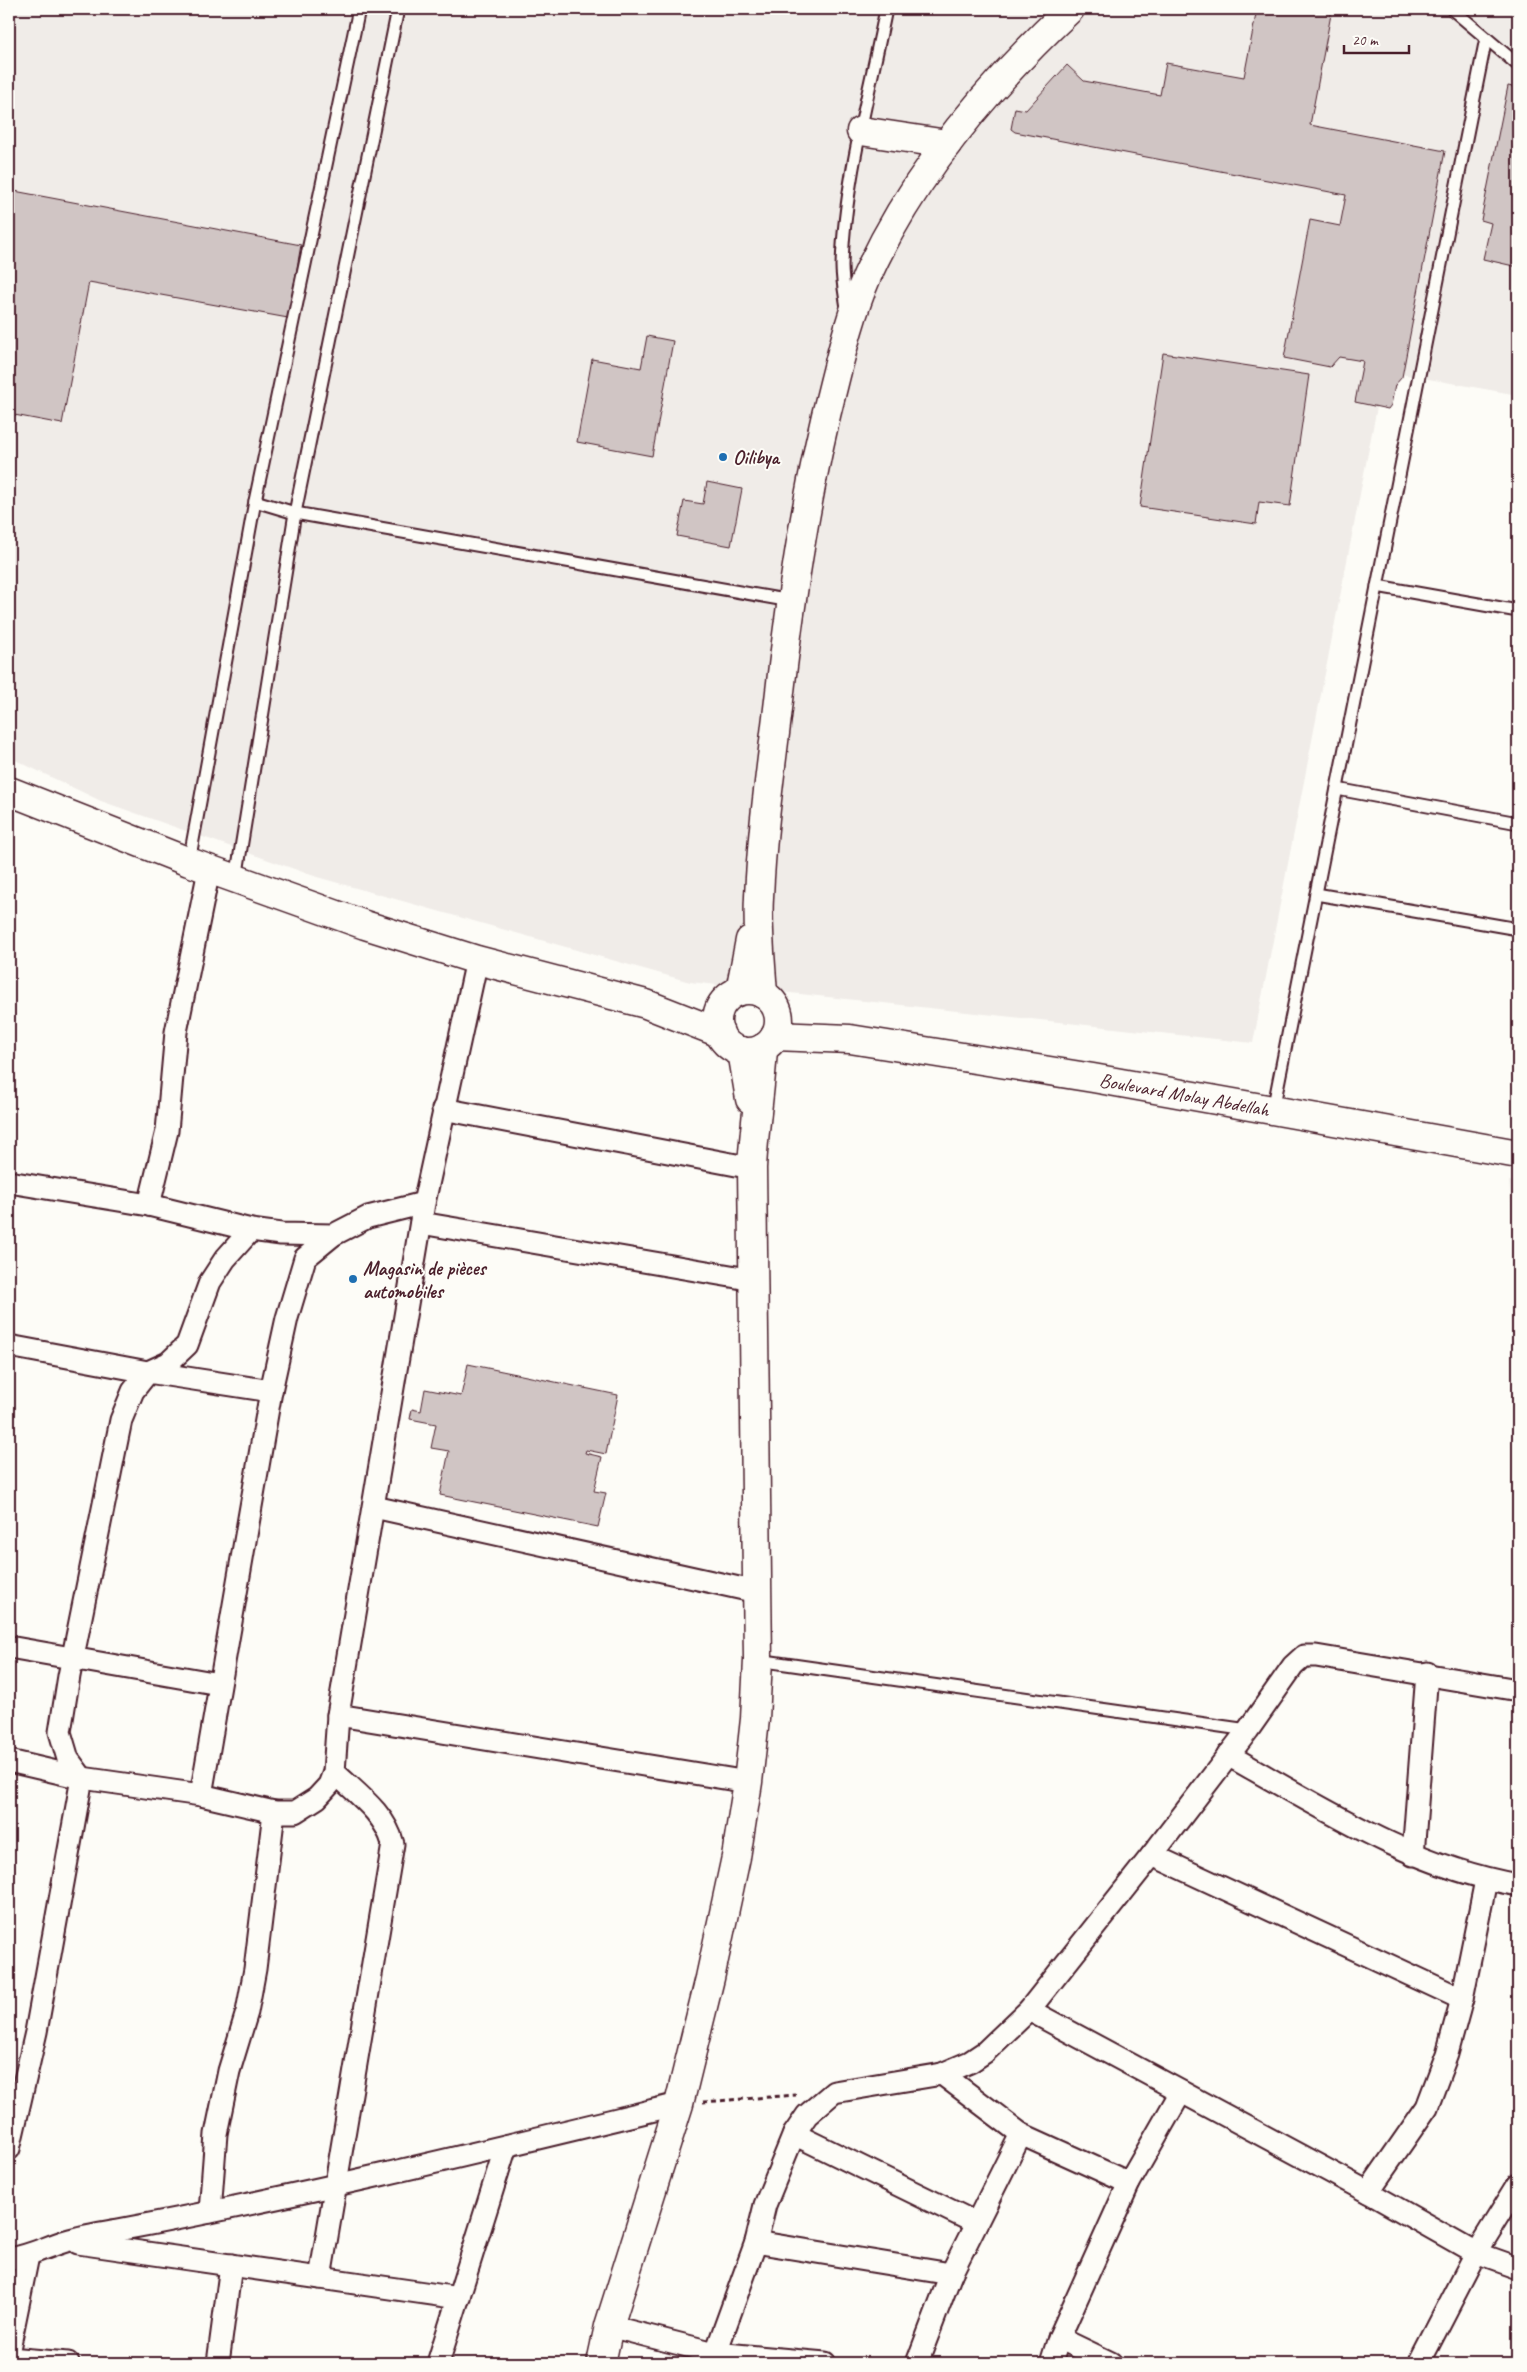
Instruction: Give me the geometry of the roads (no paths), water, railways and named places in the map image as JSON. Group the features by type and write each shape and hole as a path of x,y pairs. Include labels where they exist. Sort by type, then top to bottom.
{"main road":[{"path":"601,2363 609,2326 679,2104 736,1857 748,1782 755,1719 758,1660 758,1592 752,1168 755,1119 745,1081 760,1045 778,1027 750,999 766,811 791,601 819,439 849,326 868,276 897,218 947,144 1002,79 1070,9"},
{"path":"861,131 947,144"},
{"path":"9,791 199,866 365,925 477,960 646,1004 720,1033"},
{"path":"750,999 718,1018 720,1033 725,1042 760,1045 850,1039"},
{"path":"646,1004 750,999 850,1039"},
{"name":"Boulevard Molay Abdellah","path":"850,1039 1093,1078 1518,1154"}],"street":[{"path":"149,1205 167,1132 176,1032 199,866"},
{"path":"9,1761 82,1778 201,1795 274,1812 295,1812 317,1798 329,1785 334,1772 338,1715 422,1213 443,1109 477,960"},
{"path":"443,1109 752,1168"},
{"path":"9,1182 149,1205 251,1230 281,1234 333,1234"},
{"path":"201,1795 271,1391 287,1318 305,1258 333,1234 368,1217 422,1213 754,1280"},
{"path":"9,2149 36,2032 82,1778 68,1759 60,1732 72,1658 121,1420 133,1391 148,1372 168,1363 187,1345 210,1282 226,1259 251,1230"},
{"path":"9,1346 148,1372 271,1391"},
{"path":"374,1507 758,1592"},
{"path":"9,1647 219,1684"},
{"path":"713,2358 756,2242 765,2206 794,2134 807,2115 834,2092 942,2074 970,2062 985,2052 1028,2010 1152,1855 1248,1730 1293,1666 1304,1656 1316,1656 1426,1673 1518,1690"},
{"path":"1413,1855 1426,1673"},
{"path":"338,1715 748,1782"},
{"path":"1228,1755 1384,1842 1413,1855 1486,1880 1518,1885"},
{"path":"320,2278 392,1844 389,1828 379,1815 334,1772"},
{"path":"210,2212 216,2134 229,2071 247,2012 274,1812"},
{"path":"1152,1855 1462,1999"},
{"path":"1368,2192 1427,2107 1447,2054 1462,1999 1486,1880"},
{"path":"1028,2010 1368,2192 1476,2253 1518,2268"},
{"path":"942,2074 1021,2134 1128,2184"},
{"path":"1051,2363 1059,2338 1128,2184 1181,2092"},
{"path":"9,2349 18,2257 65,2241 337,2184 679,2104"},
{"path":"794,2134 976,2223"},
{"path":"916,2363 952,2274 1021,2134"},
{"path":"438,2363 506,2146"},
{"path":"1419,2363 1476,2253 1518,2185"},
{"path":"65,2241 459,2298"},
{"path":"756,2242 952,2274"},
{"path":"218,2363 231,2265"},
{"path":"609,2326 713,2358 825,2363"},
{"path":"1059,2338 1111,2363"},
{"path":"9,2358 68,2363"}],"lane":[{"path":"199,866 254,501 359,9"},
{"path":"236,879 295,513 398,9"},
{"path":"849,326 842,267 845,228 861,131 886,9"},
{"path":"1452,9 1518,65"},
{"path":"1273,1110 1486,38"},
{"path":"254,501 295,513 791,601"},
{"path":"1377,586 1518,611"},
{"path":"1337,789 1518,822"},
{"path":"1316,894 1518,929"},
{"path":"758,1660 1248,1730"}],"place":[{"name":"Oilibya","path":"723,457"},
{"name":"Magasin de pièces automobiles","path":"353,1279"}]}
